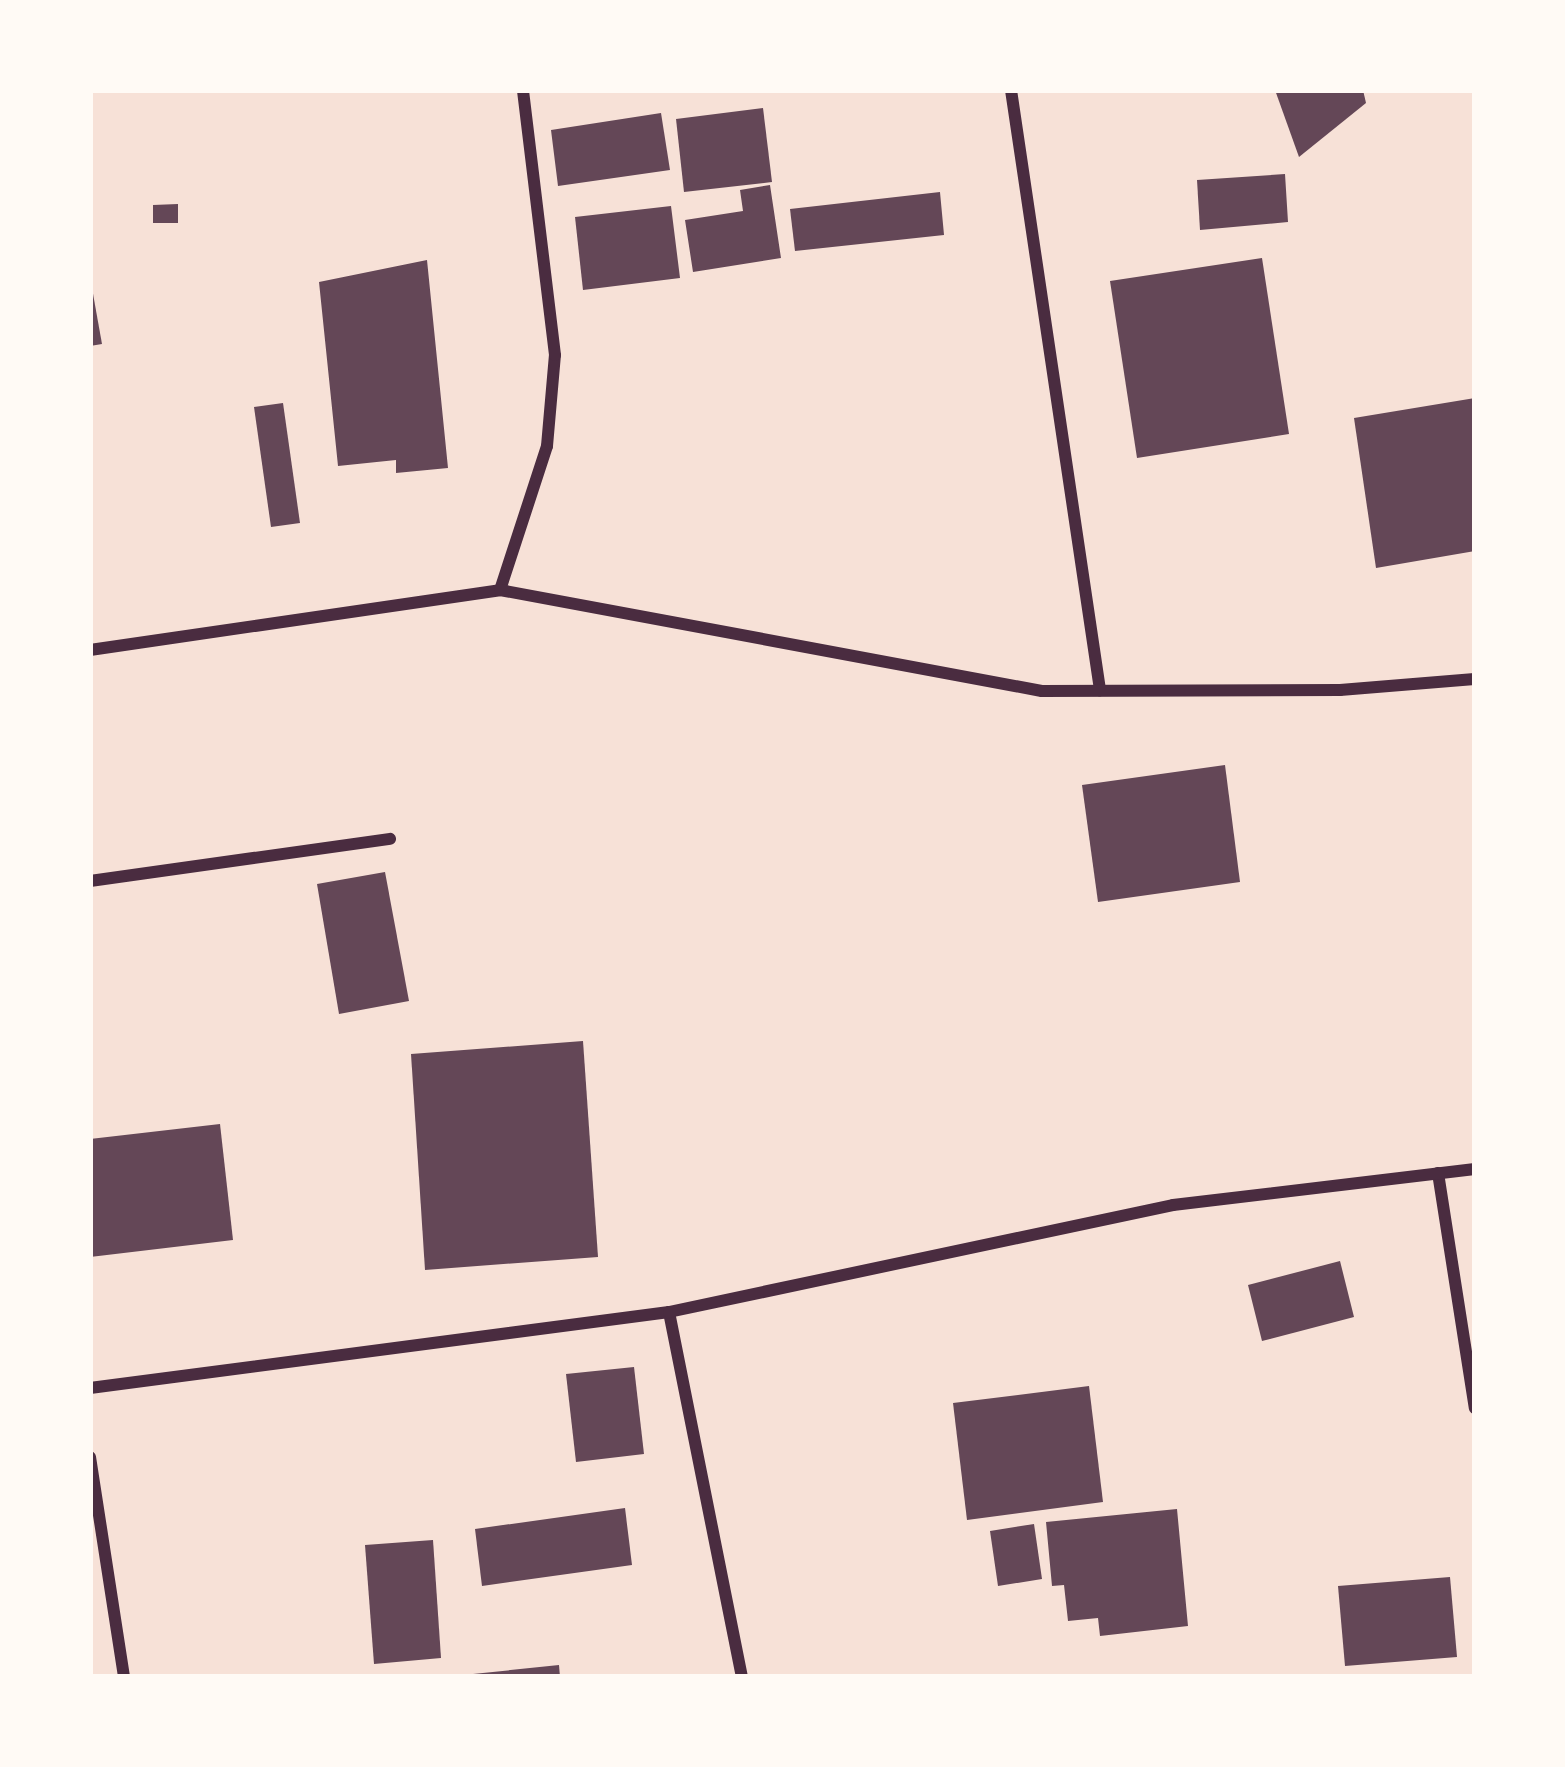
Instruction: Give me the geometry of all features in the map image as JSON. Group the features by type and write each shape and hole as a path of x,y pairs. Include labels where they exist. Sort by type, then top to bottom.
{"street":[{"path":"500,590 547,446 555,355 523,90"},
{"path":"1011,90 1100,690"},
{"path":"90,650 500,590 1042,691 1340,690 1475,679"},
{"path":"90,881 391,839"},
{"path":"90,1388 670,1312 1173,1205 1475,1169"},
{"path":"1438,1173 1475,1408"},
{"path":"670,1312 742,1677"},
{"path":"90,1457 124,1677"}],"building":[{"path":"1275,90 1363,90 1366,103 1299,157"},
{"path":"763,108 772,182 684,192 676,119"},
{"path":"661,113 670,170 558,186 551,130"},
{"path":"1285,174 1288,222 1200,230 1197,180"},
{"path":"770,185 781,258 693,272 685,220 743,211 740,190"},
{"path":"940,192 944,235 795,251 790,209"},
{"path":"178,204 178,223 153,223 153,205"},
{"path":"671,206 680,278 583,290 575,217"},
{"path":"1262,258 1289,434 1137,458 1110,281"},
{"path":"427,260 448,468 396,473 396,460 338,466 319,282"},
{"path":"90,277 102,344 90,346"},
{"path":"1475,398 1475,551 1376,568 1354,418"},
{"path":"283,403 300,523 271,527 254,407"},
{"path":"1225,765 1240,882 1098,902 1082,785"},
{"path":"385,872 409,1001 339,1014 317,884"},
{"path":"583,1041 598,1257 425,1270 411,1054"},
{"path":"220,1124 233,1240 90,1257 90,1139"},
{"path":"1340,1261 1354,1317 1262,1341 1248,1285"},
{"path":"634,1367 644,1454 576,1462 566,1374"},
{"path":"1089,1386 1103,1502 967,1520 953,1403"},
{"path":"625,1508 632,1565 482,1586 475,1529"},
{"path":"1177,1509 1188,1626 1100,1636 1098,1618 1068,1621 1064,1585 1052,1586 1046,1522"},
{"path":"1034,1524 1042,1579 998,1586 990,1531"},
{"path":"433,1540 441,1658 374,1664 365,1545"},
{"path":"1450,1577 1457,1657 1345,1666 1338,1586"},
{"path":"559,1665 560,1677 473,1677 473,1674"}]}
